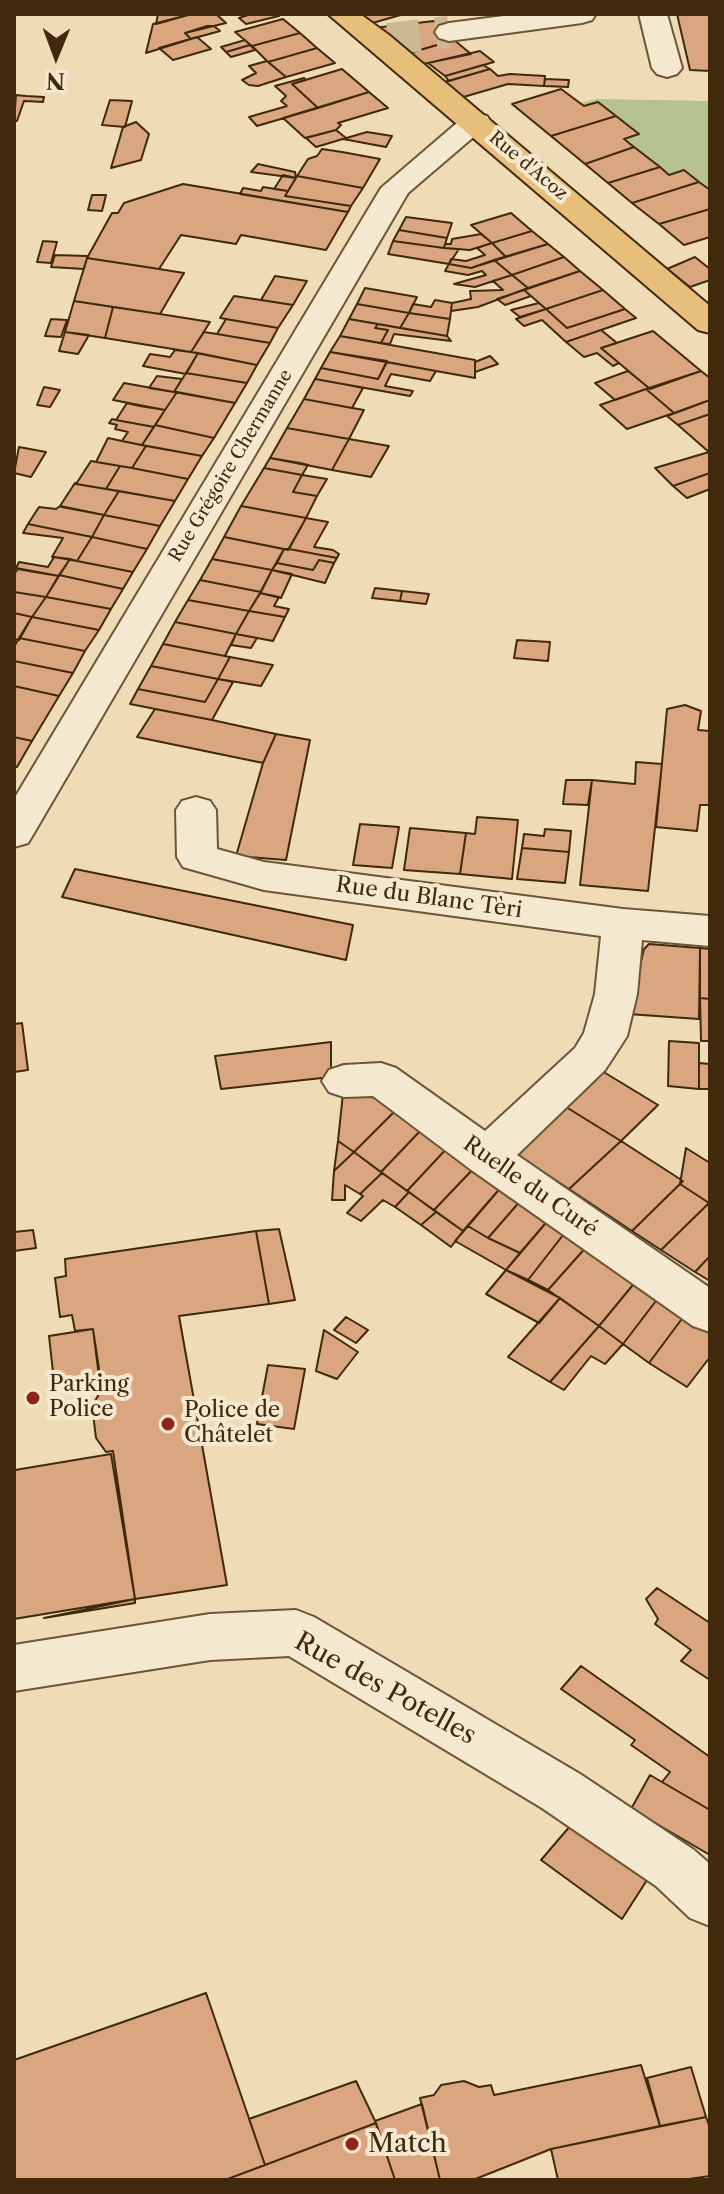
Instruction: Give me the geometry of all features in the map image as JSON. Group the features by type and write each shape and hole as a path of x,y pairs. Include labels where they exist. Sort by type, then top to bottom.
{"main road":[{"name":"Rue d'Acoz","path":"342,14 384,40 710,323"}],"street":[{"path":"449,32 582,14"},
{"path":"653,14 667,68"},
{"name":"Rue Grégoire Chermanne","path":"14,833 396,188 476,122"},
{"name":"Rue du Blanc Tèri","path":"196,810 197,857 264,876 623,924 710,931"},
{"path":"486,1157 590,1059 605,1036 616,994 623,924"},
{"name":"Ruelle du Curé","path":"344,1081 381,1079 486,1157 710,1313"},
{"name":"Rue des Potelles","path":"14,1668 210,1637 296,1633 561,1791 675,1868 710,1900"}],"green space":[{"path":"597,99 710,101 710,230 554,110"}],"building":[{"path":"158,14 192,14 156,24"},
{"path":"192,14 216,14 226,23 185,33 191,39 146,53 153,24"},
{"path":"251,14 279,16 246,24 239,18"},
{"path":"357,14 404,14 369,24"},
{"path":"677,14 710,14 710,71 690,70"},
{"path":"283,19 300,33 252,46 235,32"},
{"path":"434,21 458,39 406,54 373,28"},
{"path":"214,26 220,31 191,39 185,33"},
{"path":"300,33 317,48 268,62 252,46"},
{"path":"197,37 211,49 173,60 159,48"},
{"path":"245,40 250,45 226,52 221,47"},
{"path":"454,40 471,54 418,65 406,54"},
{"path":"250,45 255,50 231,57 226,52"},
{"path":"317,48 335,63 286,77 268,62"},
{"path":"480,51 494,62 445,76 428,63"},
{"path":"267,61 286,77 258,86 242,80 256,73 249,66"},
{"path":"483,65 490,69 449,81 445,76"},
{"path":"342,69 369,92 318,108 292,84"},
{"path":"490,69 498,76 545,76 544,86 508,84 460,98 441,83"},
{"path":"545,79 569,80 568,87 544,86"},
{"path":"306,80 292,84 318,108 257,126 249,117 287,106 281,101 286,96 275,86"},
{"path":"561,89 584,106 598,102 616,116 551,136 512,104"},
{"path":"369,92 388,108 338,123 341,125 336,130 305,138 283,118"},
{"path":"16,95 44,97 43,102 24,101 17,121 14,121"},
{"path":"110,100 132,101 125,127 102,125"},
{"path":"616,116 639,134 624,139 634,147 585,164 551,136"},
{"path":"136,122 149,134 141,160 111,168 123,127"},
{"path":"336,130 346,138 316,147 306,138"},
{"path":"367,132 392,136 386,147 343,139"},
{"path":"634,147 660,167 608,183 585,164"},
{"path":"322,149 380,159 363,188 297,176 308,159 317,156"},
{"path":"258,164 295,172 296,178 251,172"},
{"path":"660,167 669,175 684,170 699,182 632,203 608,183"},
{"path":"283,175 296,178 288,191 274,189"},
{"path":"297,176 363,188 351,206 285,196"},
{"path":"699,182 710,190 710,209 659,224 632,203"},
{"path":"183,184 348,212 326,250 241,235 236,244 181,235 159,269 87,258 112,213 118,213 124,203"},
{"path":"263,187 288,191 285,196 351,206 348,212 240,194 243,188 261,191"},
{"path":"92,195 106,195 102,211 88,210"},
{"path":"710,209 710,237 684,245 659,224"},
{"path":"511,213 532,231 492,243 471,225"},
{"path":"406,217 452,223 447,238 399,230"},
{"path":"399,230 447,238 444,248 393,241"},
{"path":"532,231 548,244 506,257 492,243"},
{"path":"481,234 492,243 470,250 444,248 445,244 451,244 452,239"},
{"path":"43,241 57,242 51,263 37,262"},
{"path":"393,241 459,249 449,264 388,254"},
{"path":"492,243 506,257 471,268 449,264 451,259 466,261 485,255 477,248"},
{"path":"548,244 564,257 512,275 494,260"},
{"path":"55,255 87,256 84,269 51,267"},
{"path":"564,257 580,271 528,288 512,275"},
{"path":"695,257 710,269 710,280 690,287 667,269"},
{"path":"87,258 184,273 160,314 74,301"},
{"path":"494,260 512,275 475,287 454,284 486,275 482,271 468,275 445,271 449,264 471,268"},
{"path":"580,271 603,290 546,309 524,290"},
{"path":"512,275 528,288 478,307 451,311 452,303 471,299 470,291 503,290 493,281"},
{"path":"275,276 307,281 293,305 261,300"},
{"path":"365,288 417,297 409,313 357,304"},
{"path":"524,290 531,296 505,305 497,299"},
{"path":"603,290 625,309 567,328 546,309"},
{"path":"234,296 293,305 278,328 220,318"},
{"path":"435,300 452,303 450,319 409,313 413,304 431,307"},
{"path":"74,301 113,307 105,338 65,332"},
{"path":"539,303 546,309 520,317 511,310"},
{"path":"357,304 409,313 400,328 349,319"},
{"path":"113,307 210,322 191,352 105,338"},
{"path":"546,309 567,328 625,309 636,318 566,342 542,320 524,326 516,319"},
{"path":"409,313 450,319 447,336 400,328"},
{"path":"51,319 67,320 61,337 45,336"},
{"path":"226,319 278,328 270,343 217,334"},
{"path":"349,319 378,324 375,328 388,330 381,343 340,336"},
{"path":"378,324 447,336 451,341 394,334 390,344 381,343 388,330 375,328"},
{"path":"601,330 617,343 601,348 619,363 613,366 597,353 584,357 566,342"},
{"path":"653,331 701,371 650,389 601,348"},
{"path":"65,332 89,335 78,354 59,351"},
{"path":"204,332 270,343 257,365 191,352"},
{"path":"340,336 475,360 475,378 330,352"},
{"path":"175,350 198,353 186,374 143,366 150,354 170,357"},
{"path":"330,352 387,361 378,379 321,368"},
{"path":"198,353 257,365 247,383 186,373"},
{"path":"490,356 498,364 475,372 475,362"},
{"path":"387,362 436,371 430,381 391,374 385,386 413,391 410,396 315,379 321,368 378,379"},
{"path":"628,371 649,388 615,400 595,383"},
{"path":"701,371 710,378 710,400 674,413 646,389"},
{"path":"186,373 247,383 235,403 174,392"},
{"path":"157,376 182,379 174,392 149,388"},
{"path":"315,379 363,388 352,408 304,399"},
{"path":"124,383 177,392 165,410 113,400"},
{"path":"44,387 60,390 50,407 37,405"},
{"path":"646,389 674,413 627,429 600,405"},
{"path":"177,392 235,403 214,438 155,425"},
{"path":"304,399 364,410 349,439 287,428"},
{"path":"710,400 710,414 678,425 667,416"},
{"path":"127,403 165,410 154,427 116,420"},
{"path":"710,414 710,453 678,425"},
{"path":"112,419 154,427 142,445 122,441 128,432 115,429 117,425 109,423"},
{"path":"155,425 214,438 202,456 142,445"},
{"path":"287,428 349,439 332,470 270,458"},
{"path":"108,438 146,446 132,468 96,462"},
{"path":"349,439 389,446 371,477 332,470"},
{"path":"146,446 202,456 188,479 132,468"},
{"path":"19,447 46,452 31,477 14,473"},
{"path":"709,452 710,473 673,486 655,468"},
{"path":"270,458 308,465 302,475 264,468"},
{"path":"91,461 120,466 106,489 76,484"},
{"path":"120,466 188,479 175,501 106,489"},
{"path":"264,468 302,475 293,492 317,496 306,518 241,506"},
{"path":"710,473 710,489 687,498 673,486"},
{"path":"302,475 327,479 317,496 293,492"},
{"path":"75,483 119,491 104,515 60,506"},
{"path":"119,491 175,501 160,526 104,515"},
{"path":"60,506 104,515 92,537 28,524 39,507 56,509"},
{"path":"241,506 306,518 288,550 224,537"},
{"path":"104,515 160,526 147,549 92,537"},
{"path":"306,518 328,522 314,547 333,550 339,554 337,558 289,549"},
{"path":"28,524 92,537 77,561 52,557 63,538 23,533"},
{"path":"92,537 147,549 133,572 77,561"},
{"path":"224,537 284,549 272,570 212,559"},
{"path":"284,549 337,558 334,563 319,560 313,570 277,563"},
{"path":"54,557 70,559 59,576 16,568 19,562 48,567"},
{"path":"70,559 133,572 123,589 59,575"},
{"path":"212,559 272,570 261,592 200,580"},
{"path":"319,560 334,563 325,583 272,570 277,563 313,570"},
{"path":"18,569 59,576 46,597 14,592 14,574"},
{"path":"272,570 292,574 281,598 260,593"},
{"path":"59,575 123,589 111,609 46,597"},
{"path":"200,580 261,592 249,611 188,600"},
{"path":"375,588 402,591 400,601 372,598"},
{"path":"402,591 429,594 426,604 400,601"},
{"path":"14,592 46,597 32,617 14,613"},
{"path":"260,593 279,597 274,606 289,609 285,617 249,611"},
{"path":"46,597 111,609 99,630 32,617"},
{"path":"188,600 249,611 236,634 175,622"},
{"path":"249,611 285,617 273,641 236,634"},
{"path":"14,613 32,617 19,640 14,639"},
{"path":"32,617 99,630 85,651 19,638"},
{"path":"175,622 236,634 225,656 163,644"},
{"path":"236,634 257,638 251,648 231,645"},
{"path":"19,638 85,651 73,673 14,661 14,647"},
{"path":"517,640 550,642 548,661 514,658"},
{"path":"163,644 230,657 218,679 151,666"},
{"path":"230,657 273,665 261,686 218,679"},
{"path":"14,661 73,673 59,696 14,686"},
{"path":"151,666 218,679 205,702 138,689"},
{"path":"218,679 233,682 212,720 130,704 138,689 205,702"},
{"path":"14,686 59,696 32,741 14,737"},
{"path":"685,705 701,711 698,730 710,731 710,805 700,805 697,831 656,827 667,709"},
{"path":"155,709 276,734 263,763 137,737"},
{"path":"276,734 310,740 286,860 236,856 263,763"},
{"path":"14,737 32,741 17,767 14,766"},
{"path":"636,762 662,764 648,891 580,885 592,780 635,784"},
{"path":"566,780 592,780 588,805 563,804"},
{"path":"477,817 518,820 512,879 460,874 466,833 475,834"},
{"path":"360,824 399,827 392,868 353,865"},
{"path":"410,828 466,833 460,874 404,870"},
{"path":"545,829 571,831 569,852 522,848 524,834 544,836"},
{"path":"522,848 569,852 565,883 517,879"},
{"path":"75,869 353,925 346,960 62,897"},
{"path":"649,944 700,948 699,1019 628,1014 644,949"},
{"path":"700,948 710,949 710,999 700,998"},
{"path":"700,998 710,999 710,1041 701,1041"},
{"path":"22,1023 28,1070 14,1072 14,1024"},
{"path":"669,1041 699,1043 699,1089 668,1086"},
{"path":"331,1042 331,1077 221,1089 215,1056"},
{"path":"699,1063 710,1064 710,1089 699,1089"},
{"path":"602,1071 658,1105 621,1141 566,1107"},
{"path":"365,1087 397,1109 354,1152 338,1141 343,1093"},
{"path":"566,1107 621,1141 569,1189 515,1154"},
{"path":"397,1109 423,1128 381,1172 354,1152"},
{"path":"423,1128 449,1146 407,1191 381,1172"},
{"path":"338,1141 354,1152 334,1171"},
{"path":"621,1141 683,1181 632,1231 569,1189"},
{"path":"449,1146 476,1166 434,1210 407,1191"},
{"path":"686,1148 710,1163 709,1203 680,1184"},
{"path":"354,1152 382,1173 360,1194 345,1185 345,1200 332,1200 334,1171"},
{"path":"476,1166 503,1185 463,1231 434,1210"},
{"path":"382,1173 409,1192 395,1207 383,1200 361,1221 347,1213 363,1196 360,1194"},
{"path":"680,1184 709,1203 661,1250 632,1231"},
{"path":"503,1185 522,1199 488,1238 468,1226"},
{"path":"409,1192 436,1212 421,1225 395,1207"},
{"path":"522,1199 550,1218 520,1253 488,1238"},
{"path":"709,1203 710,1256 695,1272 661,1250"},
{"path":"436,1212 463,1231 451,1247 421,1225"},
{"path":"550,1218 567,1230 528,1280 506,1270"},
{"path":"468,1226 520,1253 506,1270 455,1241"},
{"path":"279,1229 295,1300 269,1304 256,1231"},
{"path":"33,1230 36,1248 14,1251 14,1232"},
{"path":"567,1230 588,1245 548,1290 528,1280"},
{"path":"256,1231 269,1304 179,1316 227,1585 135,1599 113,1451 106,1452 96,1438 92,1406 102,1389 93,1329 75,1331 72,1315 60,1317 55,1278 66,1276 65,1259"},
{"path":"588,1245 637,1280 599,1326 548,1290"},
{"path":"710,1256 710,1281 695,1272"},
{"path":"506,1270 560,1298 539,1323 486,1294"},
{"path":"637,1280 659,1297 623,1344 599,1326"},
{"path":"659,1297 684,1316 649,1363 623,1344"},
{"path":"560,1298 599,1326 550,1382 508,1357"},
{"path":"684,1316 710,1331 710,1357 687,1387 649,1363"},
{"path":"346,1317 368,1330 356,1343 334,1330"},
{"path":"599,1326 623,1344 605,1364 591,1356 564,1390 550,1382"},
{"path":"93,1329 101,1392 54,1381 49,1336"},
{"path":"324,1330 358,1352 337,1379 316,1371"},
{"path":"268,1365 305,1369 294,1429 257,1424"},
{"path":"111,1454 135,1599 14,1619 15,1470"},
{"path":"657,1588 710,1623 710,1680 681,1661 691,1650 655,1624 658,1619 646,1599"},
{"path":"135,1599 135,1603 44,1618"},
{"path":"581,1666 710,1757 710,1810 662,1782 670,1772 631,1745 635,1740 561,1689"},
{"path":"650,1775 710,1810 710,1855 631,1809"},
{"path":"571,1825 647,1880 622,1919 541,1860"},
{"path":"206,1993 265,2165 225,2180 14,2180 14,2060"},
{"path":"641,2065 660,2126 551,2149 473,2180 440,2180 420,2098 434,2095 441,2085 464,2081 479,2087 491,2085 494,2095"},
{"path":"691,2067 706,2117 660,2126 647,2078"},
{"path":"356,2081 376,2123 265,2165 249,2119"},
{"path":"422,2104 440,2180 395,2180 375,2121"},
{"path":"706,2117 710,2128 710,2176 682,2180 558,2180 551,2149"},
{"name":"Match","path":"376,2123 395,2180 225,2180 265,2165"}],"tunnel":[{"path":"388,39 449,32"}],"place":[{"name":"Parking Police","path":"33,1398"},
{"name":"Police de Châtelet","path":"168,1424"},
{"name":"Match","path":"352,2144"}]}
